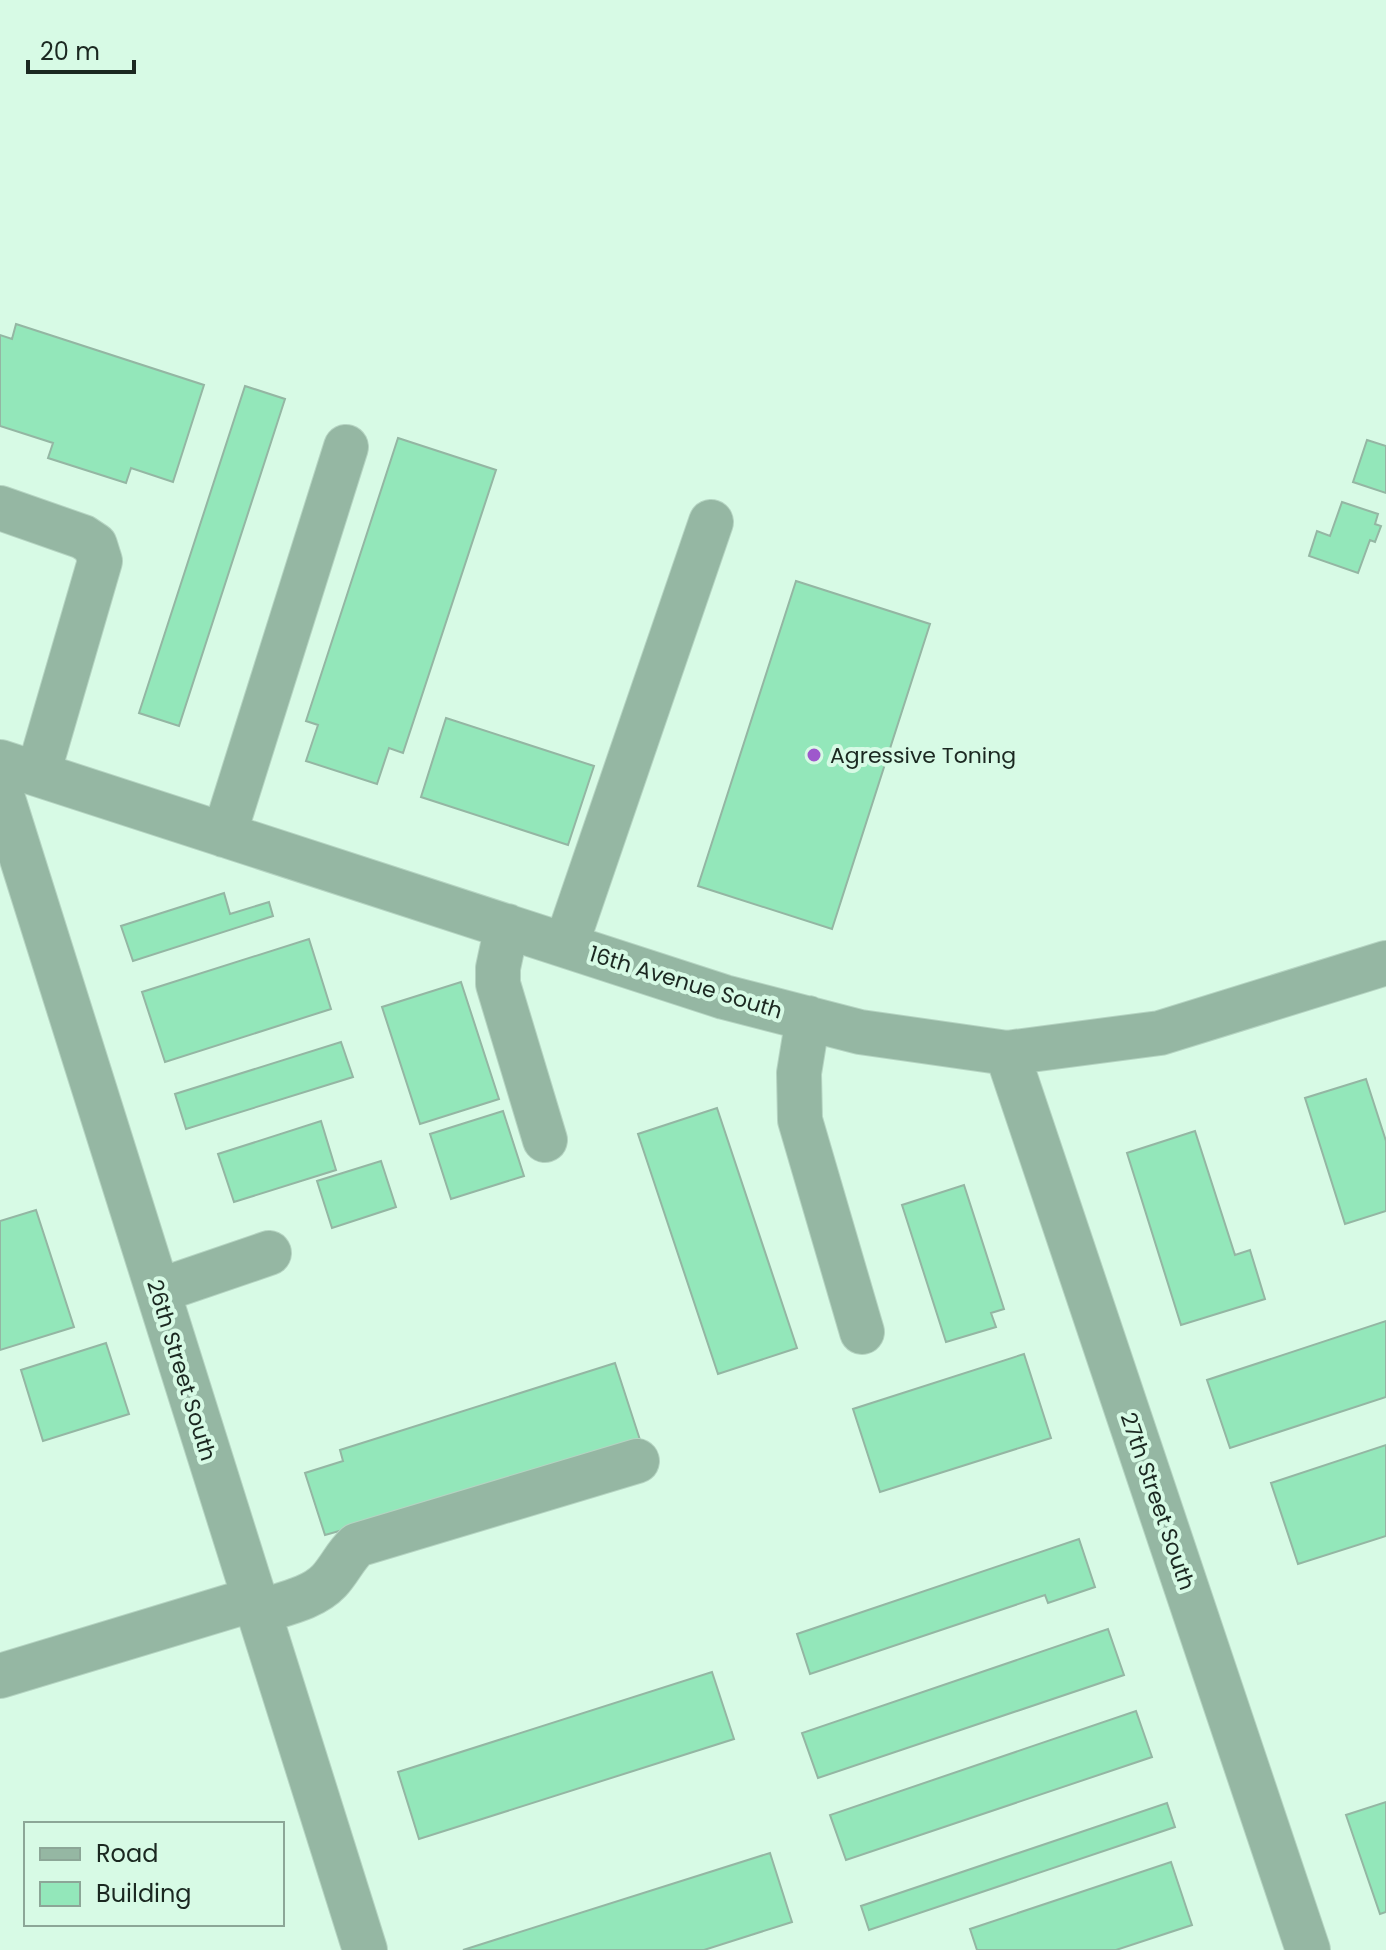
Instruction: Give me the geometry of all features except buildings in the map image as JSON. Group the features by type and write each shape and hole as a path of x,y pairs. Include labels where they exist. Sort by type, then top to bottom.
{"street":[{"path":"224,835 346,447"},
{"path":"0,508 83,537 95,545 100,561 13,775"},
{"path":"566,945 711,522"},
{"name":"16th Avenue South","path":"13,775 224,835 724,997 860,1032 1007,1053 1160,1033 1386,963"},
{"name":"26th Street South","path":"13,775 158,1291 365,1950"},
{"path":"507,926 498,968 498,984 545,1140"},
{"path":"808,1018 799,1073 800,1120 862,1332"},
{"name":"27th Street South","path":"1007,1053 1308,1950"},
{"path":"158,1291 269,1253"},
{"path":"0,1676 313,1593 326,1584 357,1545 637,1461"}],"place":[{"name":"Agressive Toning","path":"814,755"}]}
